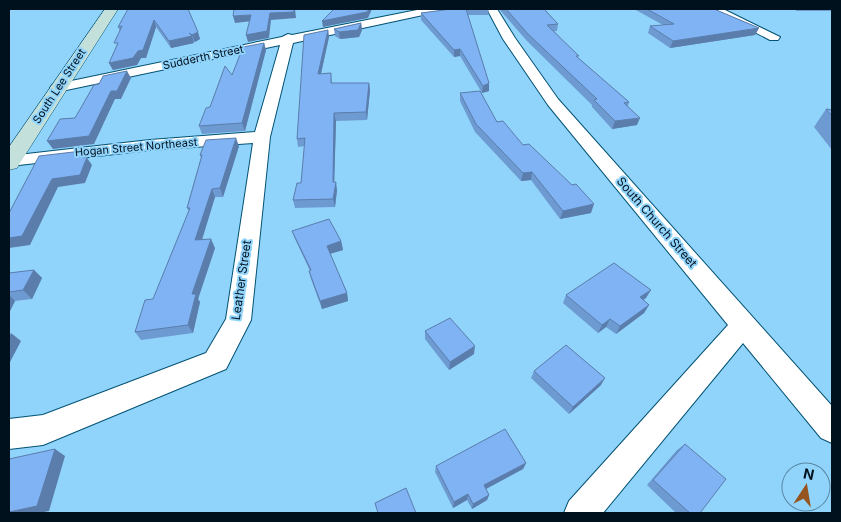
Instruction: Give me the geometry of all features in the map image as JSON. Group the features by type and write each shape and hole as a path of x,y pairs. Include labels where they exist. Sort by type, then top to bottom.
{"street":[{"name":"South Lee Street","path":"9,162 111,9"},
{"name":"Sudderth Street","path":"57,88 288,38 393,13 437,9"},
{"name":"South Church Street","path":"492,9 509,39 553,102 832,428"},
{"path":"719,11 774,37"},
{"name":"Leather Street","path":"9,434 43,430 216,361 238,320 246,238 262,138 288,38"},
{"name":"Hogan Street Northeast","path":"9,162 131,146 262,138"},
{"path":"581,513 744,324"}],"building":[{"path":"128,9 188,9 198,32 192,35 189,33 192,36 169,41 154,20 143,50 138,51 133,58 109,63 118,43 114,43 122,26 118,27"},
{"path":"234,9 294,9 294,12 270,13 267,31 246,35 251,15 233,16"},
{"path":"334,9 369,9 367,12 322,21"},
{"path":"466,9 489,83 483,86 460,49 454,50 421,13"},
{"path":"506,9 544,9 558,24 547,25 579,56 576,56 629,102 624,103 640,118 615,121 594,100 597,99 528,34"},
{"path":"647,9 714,9 759,28 673,41 650,26 674,24"},
{"path":"361,23 358,30 339,32 334,29"},
{"path":"328,30 318,74 331,73 331,83 369,83 366,112 334,113 333,182 336,182 333,199 293,200 297,183 301,183 305,138 297,139 304,35"},
{"path":"264,43 242,123 199,126 206,108 210,107 225,66 232,75 243,47"},
{"path":"127,71 117,91 111,91 89,136 47,141 60,119 75,118 94,85 99,84 103,76"},
{"path":"480,91 497,122 503,121 523,145 529,144 572,185 576,184 594,204 563,211 532,172 523,173 476,124 460,93"},
{"path":"826,109 832,110 832,116"},
{"path":"236,138 220,188 212,189 195,240 211,239 192,294 196,294 188,325 135,332 145,300 153,299 190,208 187,208 202,155 200,155 206,140"},
{"path":"82,151 82,157 87,157 80,175 52,179 22,236 9,238 9,213 39,156"},
{"path":"329,219 341,241 327,246 347,293 320,301 309,271 311,270 292,231"},
{"path":"614,263 651,290 640,297 649,305 620,326 610,319 602,325 566,295"},
{"path":"34,270 23,290 9,292 9,273"},
{"path":"450,318 475,346 450,362 425,331"},
{"path":"566,345 605,378 573,407 534,371"},
{"path":"505,429 526,463 484,485 489,495 473,504 468,494 454,502 436,466"},
{"path":"685,444 726,479 700,513 690,513 653,480"},
{"path":"55,449 37,506 9,512 9,459"},
{"path":"406,488 416,513 378,513 375,503"}]}
